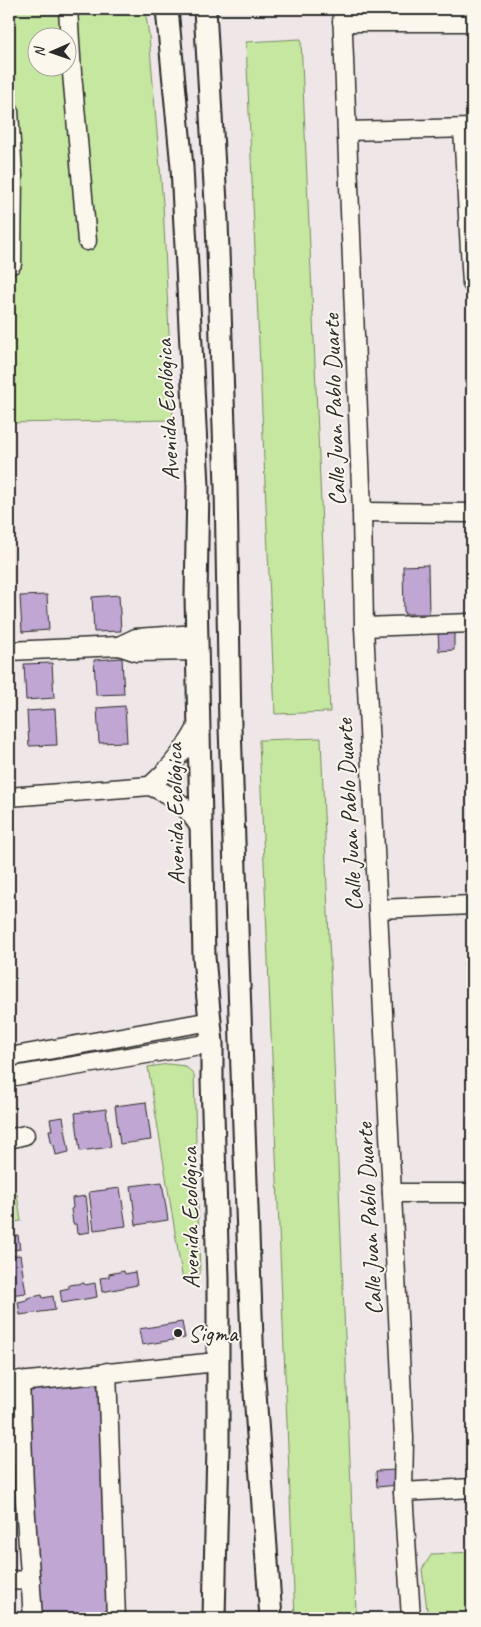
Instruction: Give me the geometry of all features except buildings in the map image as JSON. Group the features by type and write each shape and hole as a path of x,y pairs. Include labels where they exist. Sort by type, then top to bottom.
{"main road":[{"name":"Avenida Ecológica","path":"167,9 182,167 198,486 197,642 204,957 211,1021 217,1201 214,1618"},
{"path":"205,9 218,221 226,486 230,727 246,1196 253,1365 271,1618"}],"street":[{"path":"68,9 87,241"},
{"path":"342,16 467,17"},
{"name":"Calle Juan Pablo Duarte","path":"342,16 362,512 364,627 404,1438 403,1492 411,1618"},
{"path":"9,111 13,175 12,264"},
{"path":"347,131 468,128 472,284"},
{"path":"362,512 472,513"},
{"path":"364,627 472,623"},
{"path":"9,651 120,646 136,638 197,642"},
{"path":"150,786 179,758 199,724"},
{"path":"9,797 150,786 167,793 181,803 193,816 202,831"},
{"path":"378,909 472,905"},
{"path":"9,1057 211,1021"},
{"path":"9,1077 212,1043"},
{"path":"392,1193 472,1193"},
{"path":"33,1618 31,1580 16,1488 14,1382 217,1362"},
{"path":"107,1372 116,1618"},
{"path":"403,1492 472,1488"},
{"path":"9,1580 31,1580"}],"green space":[{"path":"9,9 145,9 149,36 163,204 173,420 9,423"},
{"path":"301,39 330,712 275,714 246,42"},
{"path":"321,738 356,1618 295,1618 259,740"},
{"path":"168,1064 185,1066 194,1074 200,1274 183,1281 148,1067"},
{"path":"17,1194 21,1221 9,1223 9,1195"},
{"path":"472,1552 472,1618 428,1618 422,1569 432,1554"}],"place":[{"name":"Sigma","path":"178,1333"}]}
